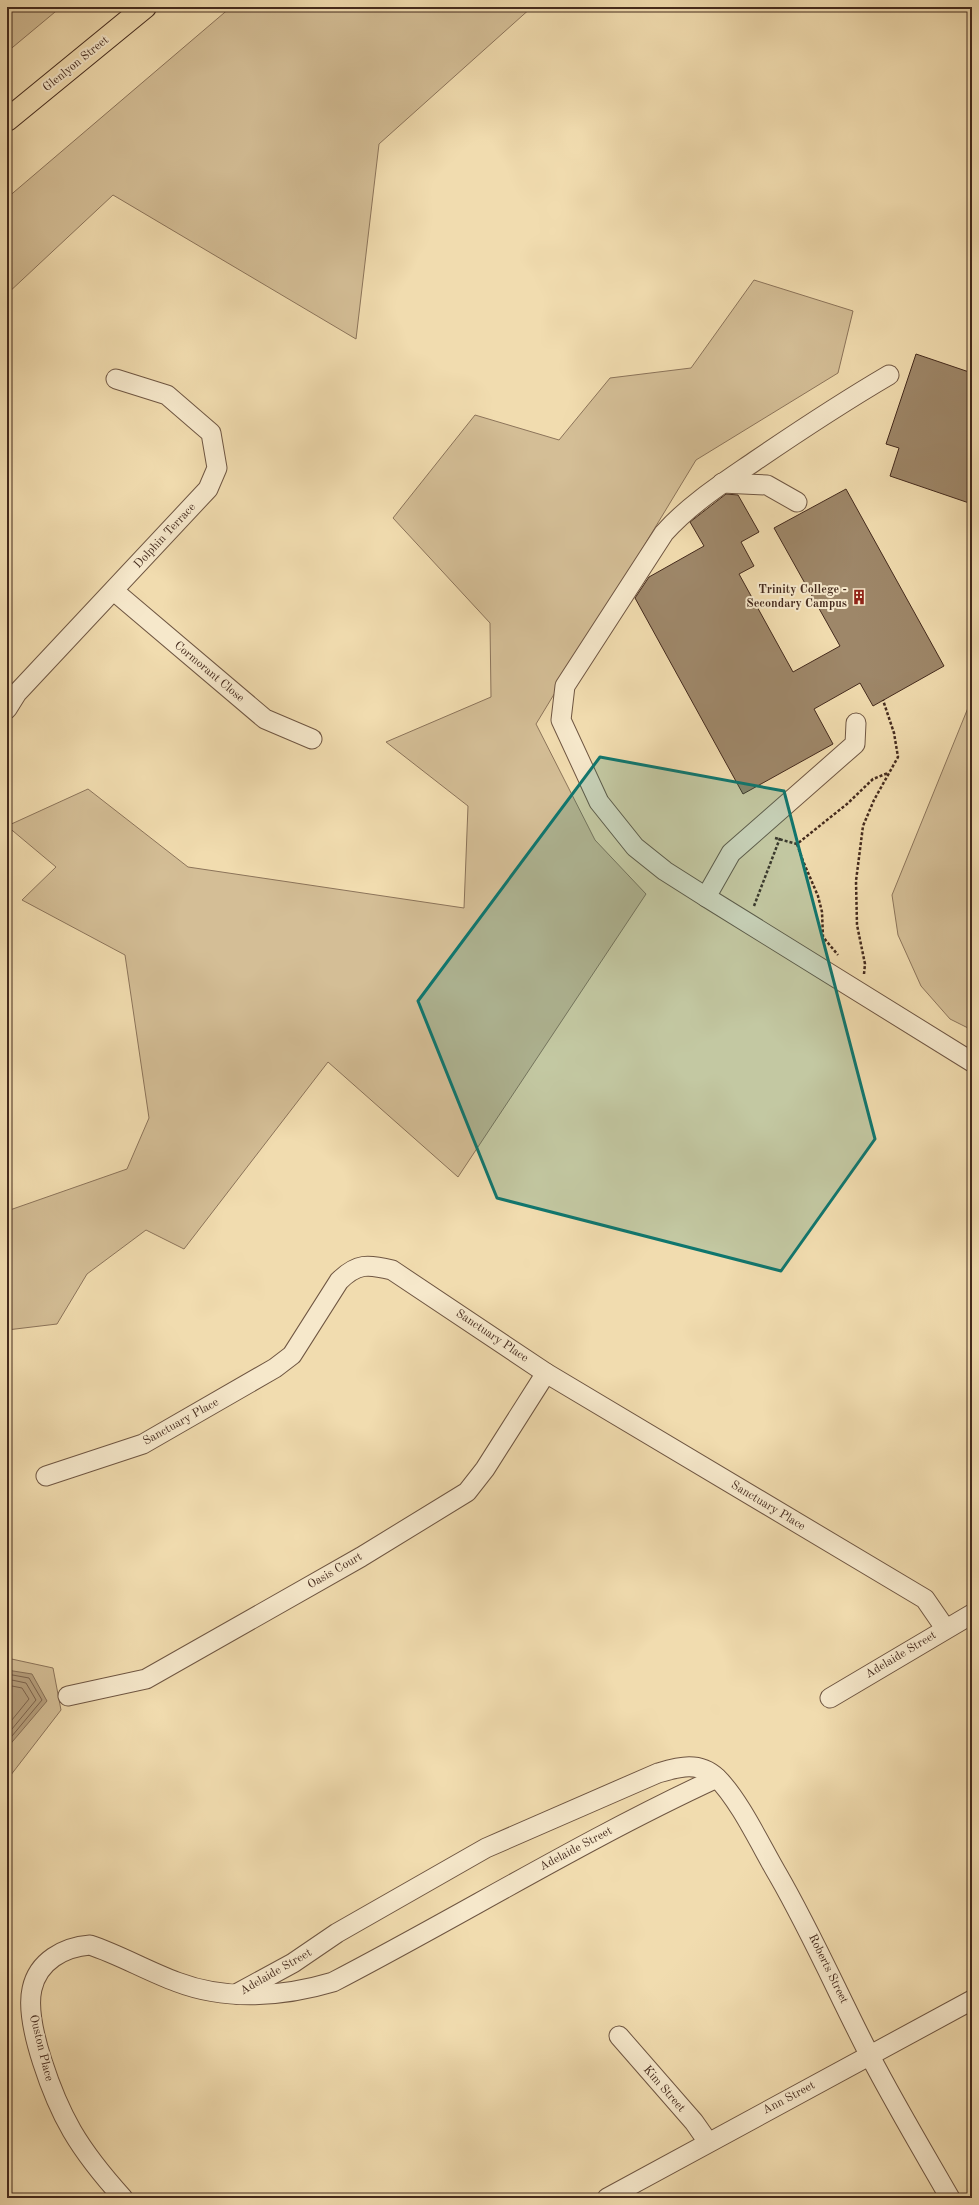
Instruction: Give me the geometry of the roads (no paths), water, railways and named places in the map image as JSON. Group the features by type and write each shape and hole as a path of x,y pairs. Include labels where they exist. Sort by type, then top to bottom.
{"main road":[{"name":"Glenlyon Street","path":"7,120 145,7"}],"street":[{"path":"889,375 825,413 722,483 680,515 664,533 564,686 561,720 599,802 635,847 665,871 862,995 972,1062"},
{"name":"Dolphin Terrace","path":"7,709 12,689 114,591 208,489 217,468 211,433 167,395 116,379"},
{"path":"722,483 767,485 797,502"},
{"name":"Cormorant Close","path":"114,591 265,719 312,739"},
{"path":"706,897 731,853 855,744 856,722"},
{"name":"Sanctuary Place","path":"46,1476 142,1444 275,1368 292,1356 339,1281 346,1274 365,1265 392,1270 546,1373 925,1599 945,1628"},
{"name":"Oasis Court","path":"68,1696 146,1679 361,1557 467,1492 485,1469 546,1373"},
{"name":"Adelaide Street","path":"830,1698 945,1628 972,1614"},
{"name":"Adelaide Street","path":"236,1994 293,1963 337,1932 486,1848 604,1795 658,1773 682,1766"},
{"name":"Roberts Street","path":"682,1766 696,1767 717,1778 729,1793 750,1826 806,1924 870,2055 950,2198"},
{"name":"Adelaide Street","path":"236,1994 259,1995 289,1992 333,1982 488,1899 564,1855 663,1803 717,1778"},
{"name":"Ouston Place","path":"123,2198 104,2177 72,2131 59,2107 40,2053 33,2024 30,2003 32,1989 38,1974 60,1952 77,1946 90,1945 200,1990 236,1994"},
{"name":"Ann Street","path":"608,2198 708,2142 972,2000"},
{"name":"Kim Street","path":"619,2036 694,2122 708,2142"}],"water":[{"path":"7,1670 32,1674 47,1701 7,1748"}],"place":[{"name":"Trinity College - Secondary Campus","path":"859,597"}]}
